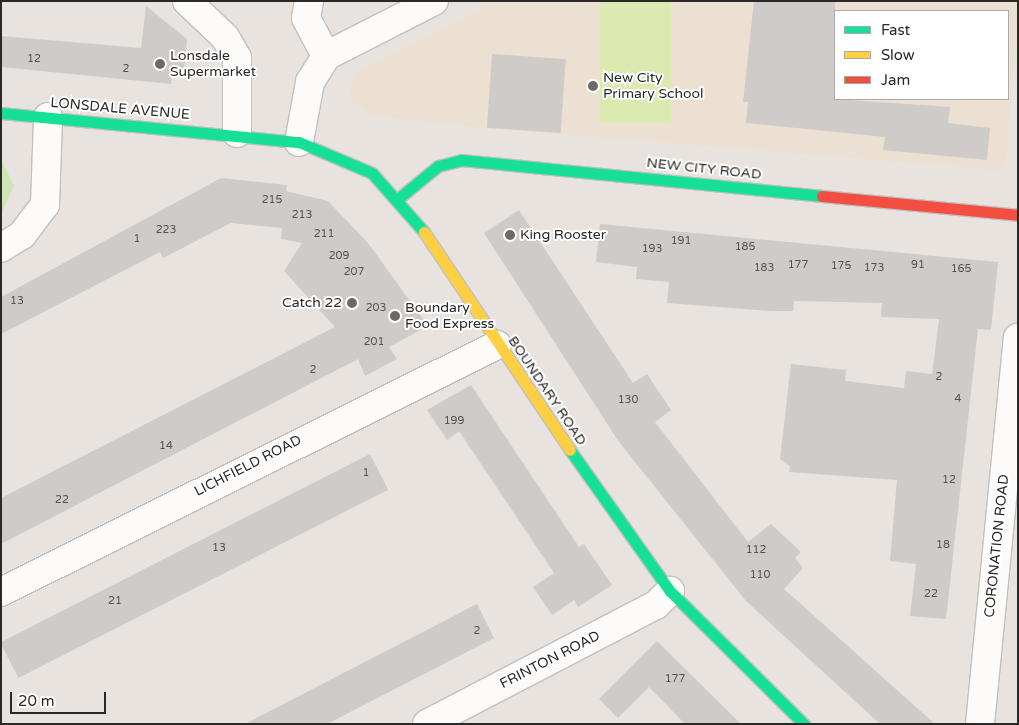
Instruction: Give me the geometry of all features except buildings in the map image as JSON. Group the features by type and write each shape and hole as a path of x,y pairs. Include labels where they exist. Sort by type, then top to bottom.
{"street":[{"path":"187,1 225,37 238,58 237,133"},
{"path":"309,1 306,18 326,56"},
{"path":"299,142 310,82 326,56 434,1"},
{"name":"LONSDALE AVENUE","path":"1,113 237,133"},
{"path":"1,248 22,235 45,205 48,117"},
{"name":"BOUNDARY ROAD","path":"237,133 299,142 365,169 399,198 629,539 670,591 804,724"},
{"name":"NEW CITY ROAD","path":"399,198 438,166 462,160 1018,214"},
{"name":"CORONATION ROAD","path":"980,724 1018,338"},
{"name":"LICHFIELD ROAD","path":"1,592 497,344"},
{"name":"FRINTON ROAD","path":"427,724 656,605 670,591"}],"shaded area":[{"name":"New City Primary School","path":"496,1 1018,1 1006,164 999,170 486,128 369,115 349,98 354,74"}],"green space":[{"path":"600,1 671,1 671,123 600,123"},
{"path":"1,159 14,186 1,214"}],"traffic: fast":[{"path":"1,113 299,142 372,173 424,232"},
{"path":"399,198 438,166 462,160 822,196"},
{"path":"570,450 670,591 804,724"}],"traffic: slow":[{"path":"424,232 570,450"}],"traffic: jam":[{"path":"822,196 1018,215"}],"place":[{"name":"Lonsdale Supermarket","path":"160,64"},
{"name":"New City Primary School","path":"593,86"},
{"name":"King Rooster","path":"510,235"},
{"name":"Catch 22","path":"352,303"},
{"name":"Boundary Food Express","path":"395,316"}]}
